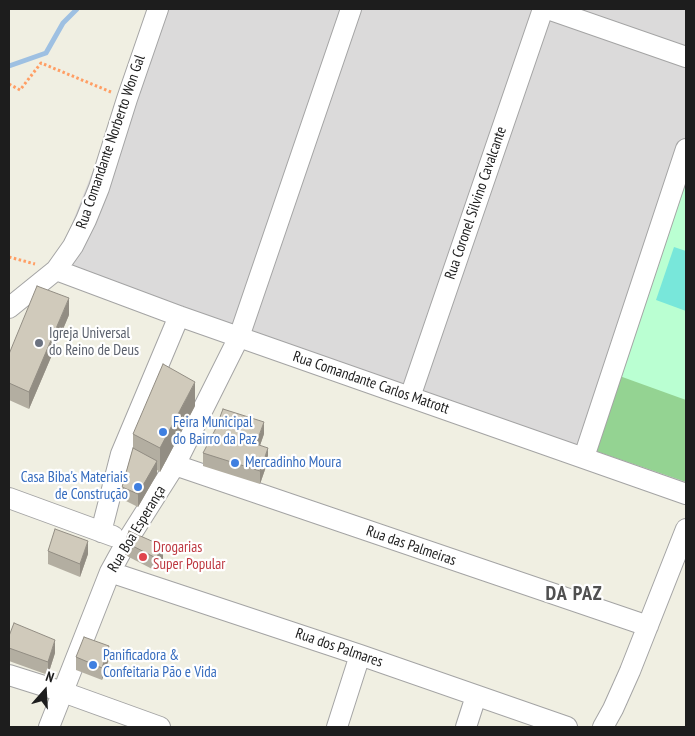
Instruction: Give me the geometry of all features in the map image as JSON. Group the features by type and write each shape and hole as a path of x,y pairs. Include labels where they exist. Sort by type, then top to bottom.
{"street":[{"name":"Rua Comandante Norberto Won Gal","path":"9,308 56,270 73,246 86,220 99,188 158,9"},
{"name":"Rua Boa Esperança","path":"49,727 110,572 127,541 175,466 240,337 351,9"},
{"name":"Rua Coronel Silvino Cavalcante","path":"410,397 543,9"},
{"path":"548,9 686,57"},
{"path":"584,457 686,149"},
{"name":"Rua Comandante Carlos Matrott","path":"56,270 180,316 686,494"},
{"path":"101,532 121,454 180,316"},
{"name":"Rua das Palmeiras","path":"175,466 648,626"},
{"path":"9,498 127,541"},
{"path":"603,727 614,709 686,529"},
{"name":"Rua dos Palmares","path":"110,572 360,655 567,727"},
{"path":"337,727 360,655"},
{"path":"9,676 63,692 160,727"},
{"path":"466,727 476,696"}],"path":[{"path":"9,84 20,90 42,64 127,99"}],"shaded area":[{"path":"157,9 686,9 686,490 50,279"},
{"path":"674,247 686,251 686,311 656,300"}],"green space":[{"path":"686,165 686,400 614,374"},
{"path":"643,298 686,313 686,482 587,448"}],"building":[{"name":"Igreja Universal do Reino de Deus","path":"37,286 69,298 29,392 9,383 9,354"},
{"path":"163,364 195,382 160,448 133,434"},
{"path":"223,409 264,422 256,444 268,448 260,471 203,453"},
{"path":"133,448 157,461 138,494 122,487"},
{"path":"55,529 88,541 80,564 48,551"},
{"path":"129,531 163,546 156,558 125,542"},
{"path":"14,623 55,640 48,662 9,648 9,636"},
{"path":"84,637 109,646 102,668 76,657"}],"waterway":[{"path":"9,66 46,53 63,23 77,9"}],"place":[{"name":"Igreja Universal do Reino de Deus","path":"39,343"},
{"name":"Feira Municipal do Bairro da Paz","path":"163,432"},
{"name":"Mercadinho Moura","path":"235,463"},
{"name":"Casa Biba's Materiais de Construção","path":"138,487"},
{"name":"Drogarias Super Popular","path":"143,557"},
{"name":"Panificadora & Confeitaria Pão e Vida","path":"93,665"}],"district":[{"name":"DA PAZ","path":"574,594"}]}
